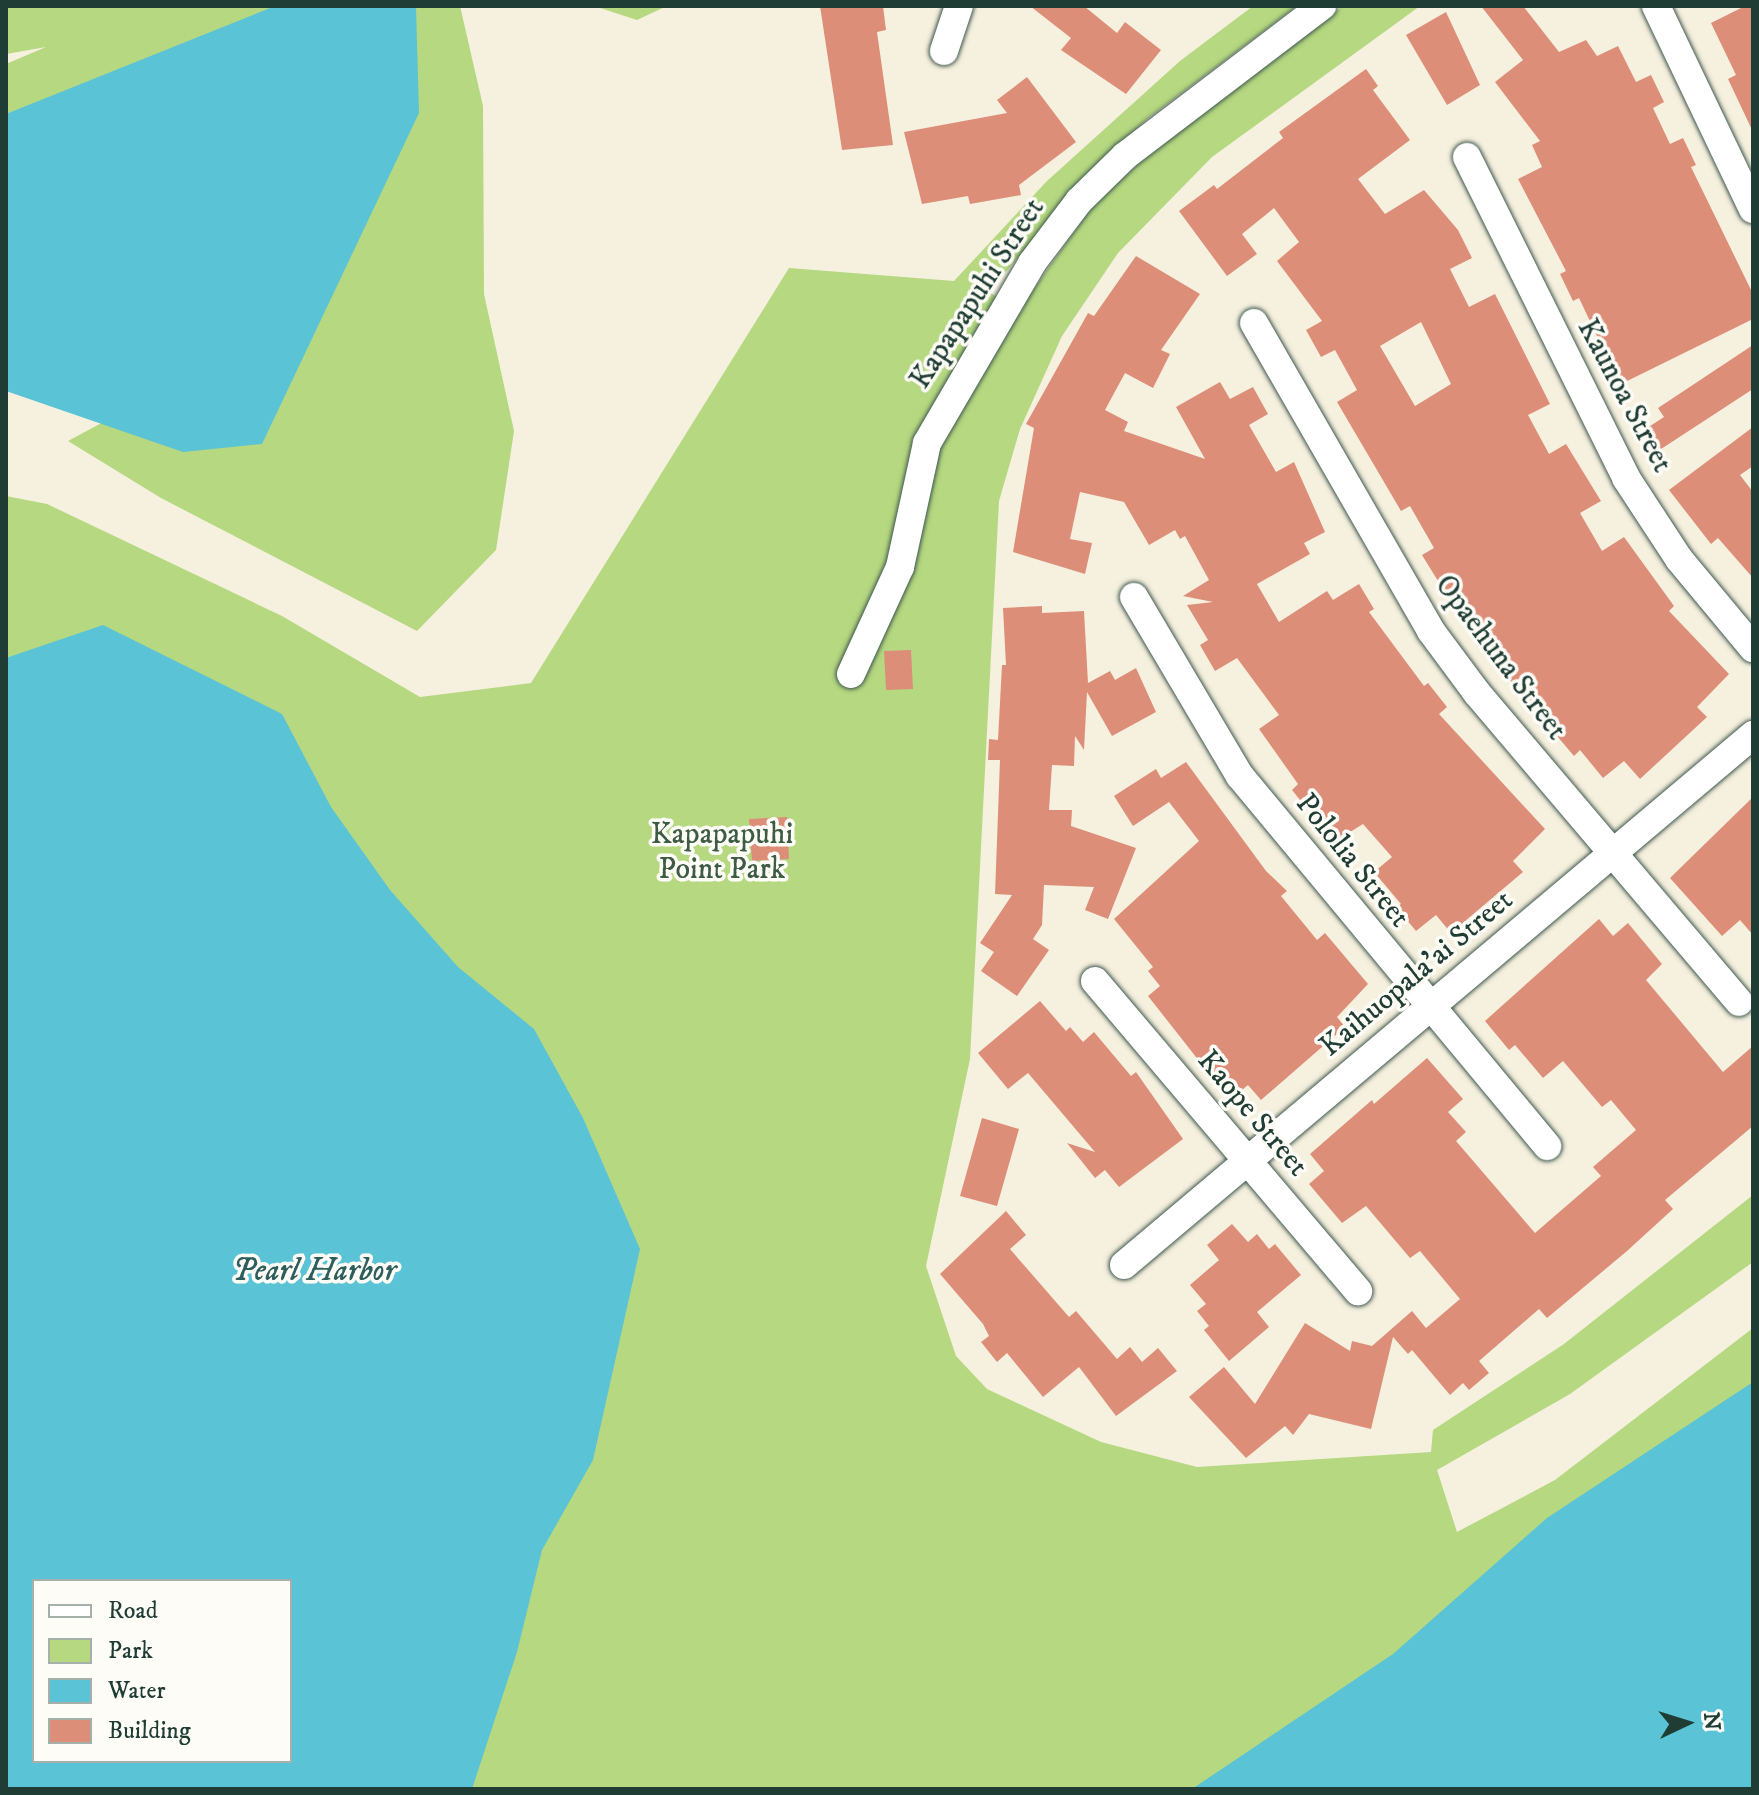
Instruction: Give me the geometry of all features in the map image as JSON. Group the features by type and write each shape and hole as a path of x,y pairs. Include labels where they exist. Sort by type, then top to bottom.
{"street":[{"path":"944,51 959,6"},
{"name":"Kapapapuhi Street","path":"851,674 900,567 927,443 1032,263 1079,201 1125,156 1322,6"},
{"path":"1656,6 1753,209"},
{"name":"Kaunoa Street","path":"1467,157 1626,478 1679,559 1753,648"},
{"name":"Opaehuna Street","path":"1254,323 1431,631 1739,1002"},
{"name":"Pololia Street","path":"1134,597 1240,776 1547,1146"},
{"name":"Kaihuopala'ai Street","path":"1124,1265 1753,735"},
{"name":"Kaope Street","path":"1095,981 1358,1291"}],"green space":[{"path":"6,6 460,6 483,106 484,294 514,431 496,550 417,631 161,498 68,441 122,412 6,135 6,64 46,47 6,54"},
{"path":"594,6 667,6 637,20"},
{"name":"Kapapapuhi Point Park","path":"1253,6 1297,6 1147,119 1095,166 989,292 1019,310 1091,208 1149,154 1343,6 1420,6 1212,157 1118,253 1062,336 1020,429 999,501 970,1059 926,1266 956,1356 987,1389 1101,1442 1197,1467 1431,1452 1433,1430 1564,1344 1753,1195 1753,1262 1570,1394 1437,1470 1457,1532 1555,1480 1753,1328 1753,1409 1257,1789 436,1789 6,758 6,496 47,504 282,616 420,697 531,683 789,268 954,281 1047,181 1180,61"}],"water":[{"path":"275,6 416,7 419,113 262,444 183,452 6,391 6,114"},
{"name":"Pearl Harbor","path":"103,625 282,714 331,807 390,890 458,967 534,1029 583,1118 640,1249 593,1460 542,1550 517,1652 472,1789 6,1789 6,658"},
{"path":"1753,1382 1753,1789 1192,1789 1393,1654 1547,1518"}],"building":[{"path":"820,6 883,6 886,30 877,32 893,145 842,150"},
{"path":"1030,6 1084,6 1117,33 1125,22 1161,50 1126,94 1061,50 1071,38"},
{"path":"1481,6 1523,6 1559,52 1586,40 1597,56 1618,46 1636,82 1651,75 1664,102 1653,108 1670,144 1683,138 1696,165 1691,167 1753,294 1753,319 1615,387 1603,362 1608,359 1579,298 1573,301 1560,274 1566,271 1518,179 1542,167 1532,145 1540,141 1495,82 1523,60"},
{"path":"1745,6 1753,6 1753,132 1728,79 1736,75 1711,23"},
{"path":"1446,12 1480,85 1447,105 1406,35"},
{"path":"1366,69 1378,86 1373,90 1410,140 1358,179 1385,214 1424,190 1458,230 1472,258 1450,269 1469,307 1495,294 1550,404 1528,415 1549,454 1566,444 1601,501 1580,513 1602,551 1624,537 1674,606 1669,611 1729,674 1697,707 1707,717 1640,779 1624,761 1603,778 1580,750 1574,756 1511,682 1438,581 1422,555 1434,548 1410,506 1401,511 1337,402 1357,390 1335,350 1321,357 1306,330 1322,321 1277,261 1299,242 1274,208 1242,234 1257,254 1227,276 1179,211 1214,185 1217,189 1283,138 1279,132","holes":["1421,322 1451,384 1415,406 1380,346"]},
{"path":"1027,77 1076,142 1019,185 1021,195 970,204 968,196 922,204 904,132 1007,113 997,100"},
{"path":"1136,256 1200,294 1161,350 1170,354 1153,388 1125,373 1105,410 1128,422 1124,431 1205,459 1176,407 1220,382 1230,399 1253,387 1268,414 1249,425 1276,472 1294,462 1325,532 1304,543 1310,554 1257,584 1279,622 1327,591 1333,600 1359,584 1374,609 1369,612 1424,686 1428,683 1447,707 1439,714 1545,829 1513,861 1523,872 1451,933 1436,915 1416,931 1396,907 1401,904 1374,872 1392,857 1363,824 1334,842 1292,790 1298,784 1259,729 1279,715 1237,658 1215,671 1200,645 1208,640 1187,605 1213,602 1183,596 1209,580 1185,536 1180,539 1175,530 1149,545 1124,502 1080,492 1070,539 1092,543 1085,574 1013,552 1034,428 1026,424 1088,313 1094,316"},
{"path":"1753,345 1753,389 1658,451 1644,430 1664,417 1658,408"},
{"path":"1753,427 1753,466 1740,475 1753,492 1753,578 1718,538 1711,544 1669,490"},
{"path":"1042,606 1042,613 1084,611 1088,683 1110,671 1115,680 1136,668 1156,712 1112,736 1087,692 1084,750 1075,736 1074,766 1052,765 1049,810 1072,810 1071,826 1136,848 1108,919 1085,910 1094,887 1044,885 1042,925 1033,939 1049,950 1017,996 981,971 994,952 980,943 1012,895 995,894 1000,760 988,760 989,739 998,740 1002,665 1006,665 1003,608"},
{"path":"911,650 913,689 886,690 884,651"},
{"path":"1186,762 1266,871 1287,891 1281,896 1317,940 1325,933 1368,984 1337,1017 1345,1027 1261,1100 1248,1085 1231,1099 1211,1076 1148,996 1160,986 1148,971 1153,967 1114,919 1199,841 1169,802 1133,826 1114,796 1156,769 1161,778"},
{"path":"1753,797 1753,935 1740,920 1722,936 1670,878"},
{"path":"787,817 789,859 752,861 749,819"},
{"path":"1599,919 1613,936 1628,923 1662,964 1646,980 1723,1072 1753,1046 1753,1126 1665,1200 1673,1209 1627,1251 1547,1318 1539,1309 1479,1361 1489,1373 1469,1390 1463,1383 1450,1395 1412,1350 1408,1354 1393,1337 1371,1429 1309,1414 1293,1435 1285,1426 1246,1458 1189,1397 1224,1367 1255,1404 1305,1323 1350,1351 1352,1341 1372,1346 1412,1311 1426,1328 1460,1299 1420,1251 1410,1258 1366,1206 1342,1223 1309,1184 1324,1171 1310,1154 1372,1100 1374,1104 1427,1058 1463,1099 1448,1112 1466,1132 1456,1141 1535,1233 1601,1176 1593,1167 1636,1130 1611,1100 1602,1107 1563,1061 1543,1078 1515,1045 1509,1050 1485,1021"},
{"path":"1040,1001 1066,1031 1070,1027 1083,1042 1094,1032 1131,1076 1136,1072 1183,1139 1119,1187 1105,1170 1095,1178 1067,1143 1095,1152 1028,1073 1008,1089 978,1053"},
{"path":"982,1118 1019,1129 997,1206 960,1196"},
{"path":"1006,1211 1026,1235 1010,1249 1069,1317 1076,1311 1117,1359 1130,1347 1142,1362 1158,1348 1177,1371 1116,1416 1079,1367 1043,1397 1007,1353 997,1362 981,1342 989,1336 983,1324 940,1274"},
{"path":"1232,1224 1248,1242 1257,1234 1269,1249 1275,1244 1301,1275 1257,1312 1269,1327 1229,1361 1204,1330 1209,1326 1197,1311 1206,1304 1190,1285 1219,1260 1207,1245"}]}
